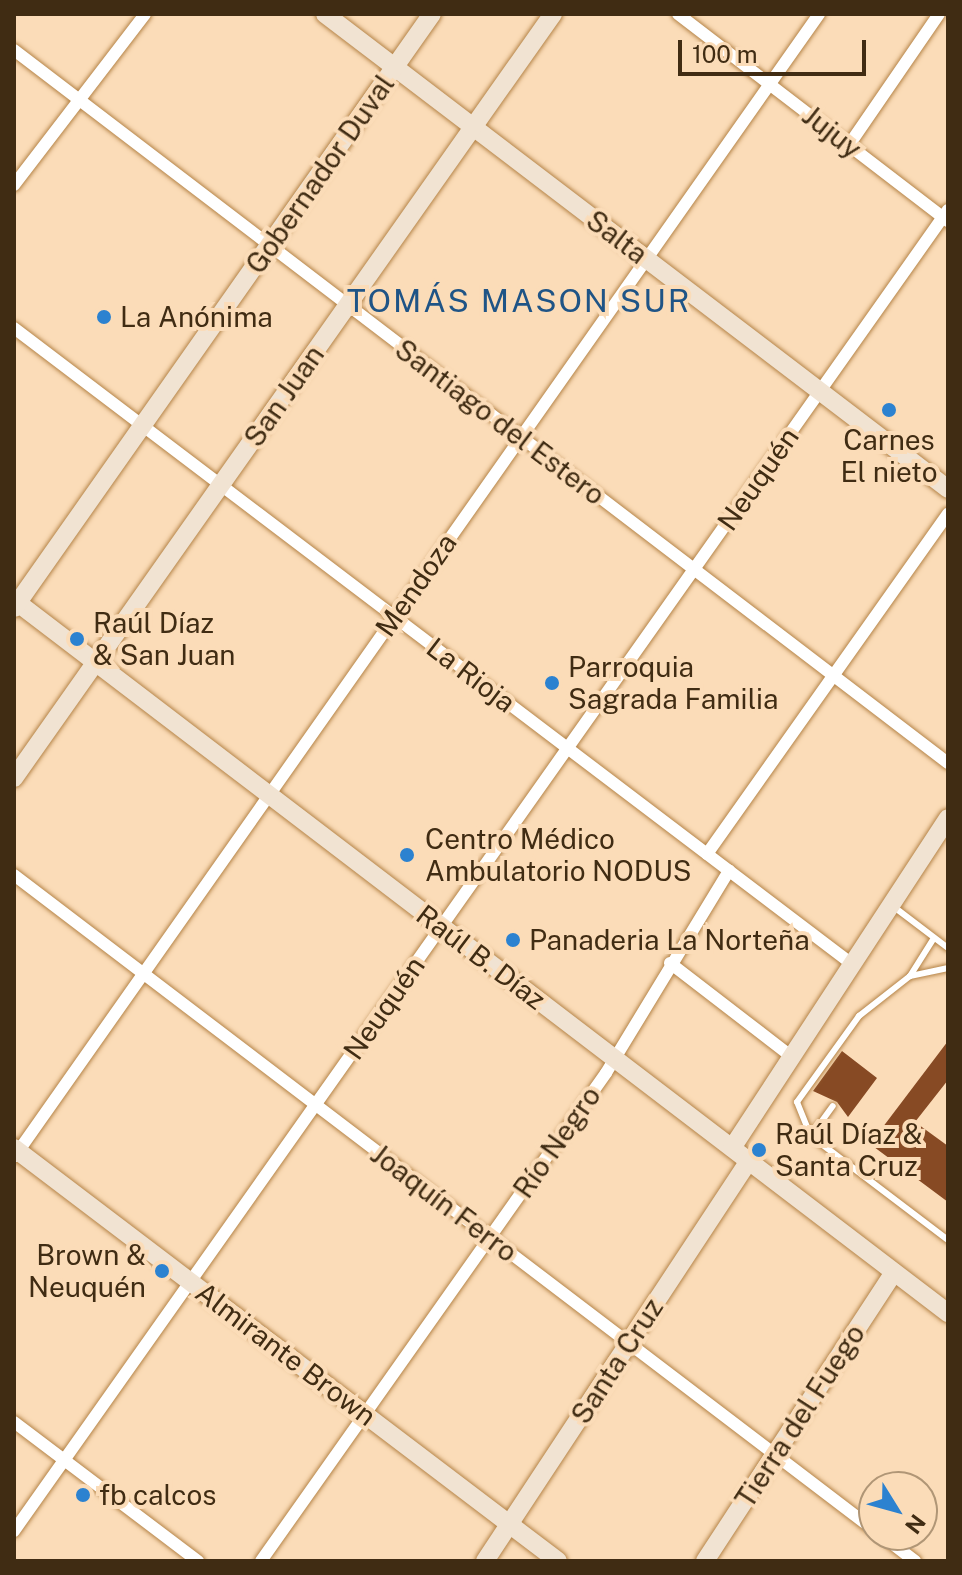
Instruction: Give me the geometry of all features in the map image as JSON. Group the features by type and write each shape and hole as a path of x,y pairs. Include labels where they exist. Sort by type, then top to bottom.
{"street":[{"path":"14,185 145,14"},
{"name":"Salta","path":"325,14 948,489"},
{"name":"Gobernador Duval","path":"15,604 432,14"},
{"name":"San Juan","path":"14,778 553,14"},
{"name":"Jujuy","path":"678,14 946,216"},
{"name":"Mendoza","path":"16,1152 819,14"},
{"path":"849,145 939,14"},
{"name":"Santiago del Estero","path":"14,50 948,763"},
{"name":"Neuquén","path":"14,1531 946,216"},
{"name":"La Rioja","path":"14,328 852,964"},
{"path":"707,854 948,514"},
{"name":"Raúl B. Díaz","path":"15,604 96,662 948,1313"},
{"path":"732,1148 948,818"},
{"name":"Río Negro","path":"261,1561 613,1057 729,871"},
{"name":"Joaquín Ferro","path":"14,875 858,1518"},
{"path":"670,963 792,1057"},
{"name":"Almirante Brown","path":"16,1152 558,1561"},
{"name":"Santa Cruz","path":"485,1561 749,1161"},
{"name":"Tierra del Fuego","path":"705,1561 894,1272"},
{"path":"14,1422 198,1561"}],"lane":[{"path":"891,905 948,948"},
{"path":"934,938 910,976 859,1016 797,1102 811,1136 948,1240"},
{"path":"910,976 948,968"},
{"path":"811,1136 833,1106"}],"building":[{"path":"948,1041 948,1080 915,1122 948,1146 948,1202 870,1144"},
{"path":"842,1051 877,1078 848,1117 837,1102 813,1091"}],"place":[{"name":"La Anónima","path":"104,317"},
{"name":"Carnes El nieto","path":"889,410"},
{"name":"Raúl Díaz & San Juan","path":"77,639"},
{"name":"Parroquia Sagrada Familia","path":"552,683"},
{"name":"Centro Médico Ambulatorio NODUS","path":"407,855"},
{"name":"Panaderia La Norteña","path":"513,940"},
{"name":"Raúl Díaz & Santa Cruz","path":"759,1150"},
{"name":"Brown & Neuquén","path":"162,1271"},
{"name":"fb calcos","path":"83,1495"}],"district":[{"name":"TOMÁS MASON SUR","path":"519,301"}]}
